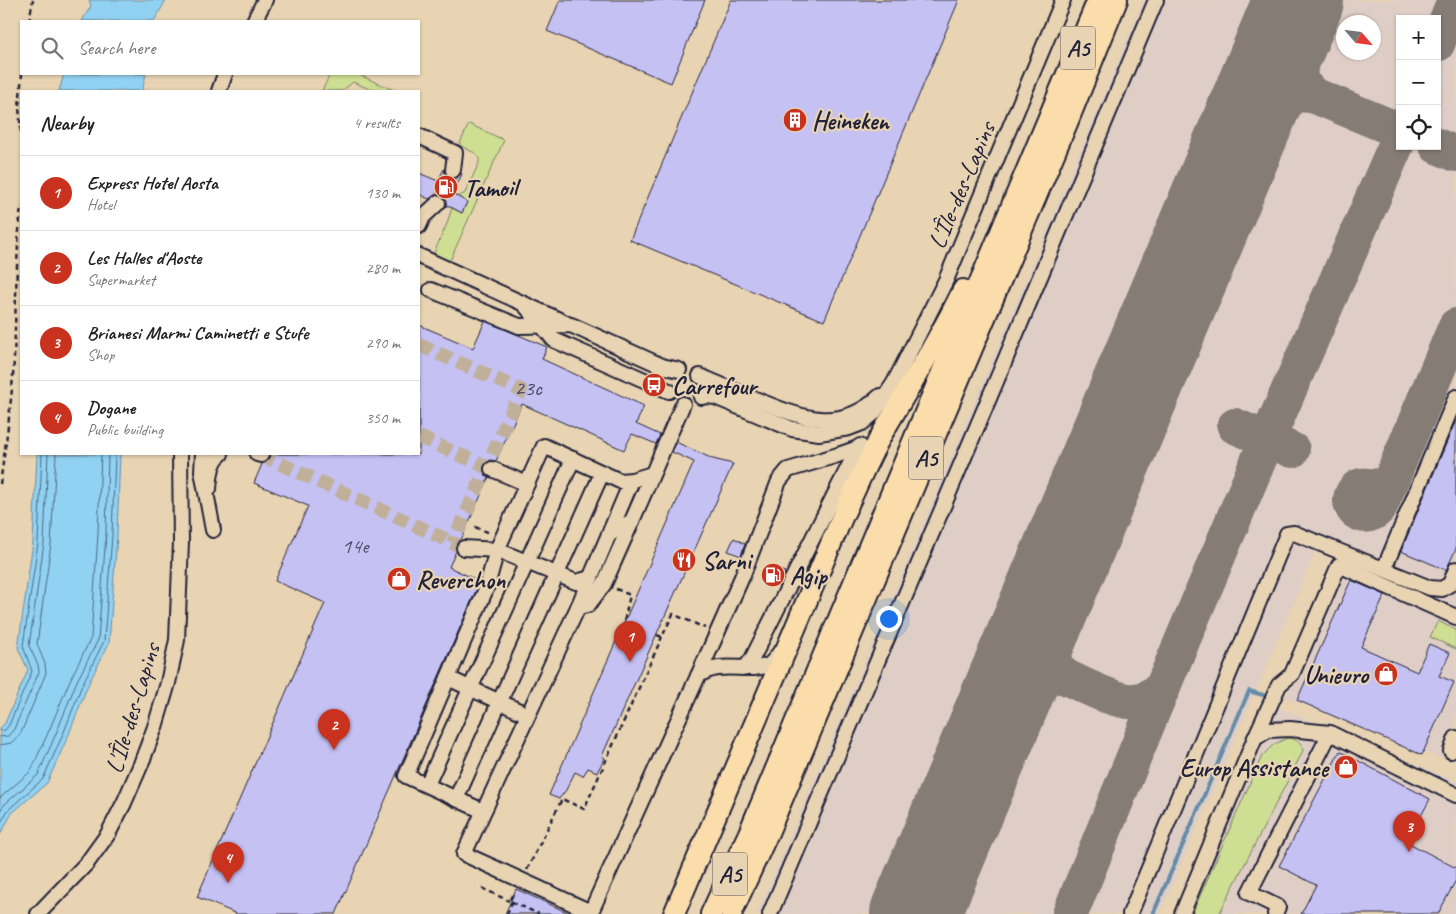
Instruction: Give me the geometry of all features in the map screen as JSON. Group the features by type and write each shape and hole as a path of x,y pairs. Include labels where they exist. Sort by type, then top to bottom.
{"highway":[{"name":"A5","path":"711,914 749,833 1098,0"},
{"name":"A5","path":"731,914 767,835 1117,0"},
{"name":"A5","path":"674,914 844,513 885,428 950,317 999,209 1058,96"}],"street":[{"path":"255,20 265,0"},
{"name":"L'Île-des-Lapins","path":"701,397 715,397 792,429 819,433 849,428 862,423 874,413 894,383 946,280 1063,0"},
{"path":"770,914 1156,0"},
{"path":"220,90 225,75"},
{"path":"420,136 455,153 453,170"},
{"path":"420,224 423,217 438,203"},
{"name":"L'Île-des-Lapins","path":"420,256 662,366 679,370 690,370 700,376 793,414 818,420 840,418 853,414 874,402 894,383"},
{"path":"431,290 519,326 571,325"},
{"path":"524,304 554,340 669,391"},
{"path":"679,370 669,381 669,391 674,400 683,404 693,403 701,397 704,386 700,376"},
{"path":"1384,569 1456,397"},
{"path":"578,608 588,605 604,584 683,404"},
{"path":"632,480 578,608 464,854 493,872 520,881 560,903 590,913 745,569 779,481 788,470 795,467 858,448 885,428"},
{"path":"483,811 406,776 486,588 497,550 544,446 620,481 632,480 652,474"},
{"path":"745,668 752,659 782,602 858,448"},
{"name":"L'Île-des-Lapins","path":"38,914 87,863 108,834 124,804 155,727 168,683 177,640 181,542 180,455"},
{"path":"203,455 202,471 213,530"},
{"path":"208,505 210,480 218,455"},
{"path":"427,785 573,460"},
{"path":"492,469 527,484"},
{"path":"456,798 602,473"},
{"path":"610,534 632,521"},
{"path":"1130,914 1287,534 1294,532 1430,588 1442,589 1450,584 1456,569"},
{"path":"464,548 497,550 576,582 591,578"},
{"path":"1182,914 1279,685 1292,674 1339,565 1456,617"},
{"path":"698,676 717,667 745,668 770,664 797,626"},
{"path":"448,678 528,715"},
{"path":"1256,738 1268,730 1290,729 1330,734 1456,795"},
{"path":"1275,914 1278,907 1249,893 1330,734"}],"path":[{"path":"29,20 33,0"},
{"path":"21,90 22,75"},
{"path":"20,96 20,120"},
{"path":"0,484 10,409 14,358 17,241 20,215"},
{"path":"620,591 630,596 624,622"},
{"path":"506,914 520,881 527,871 562,800 584,809 672,614 707,629 703,637 713,642"},
{"path":"657,635 662,637"},
{"path":"482,888 539,914"}],"shaded area":[{"path":"1144,0 1456,0 1456,610 1315,552 1160,914 757,914"},
{"path":"1344,573 1456,622 1456,726 1442,759 1284,697"},
{"path":"1276,706 1456,781 1456,914 1187,914"}],"green space":[{"path":"330,75 359,75 394,90 372,90 353,82 343,90 322,90"},
{"path":"469,124 504,140 448,265 432,257 452,208 462,213 467,202 458,197 465,193 479,163 479,157 475,153 459,145"},
{"path":"1438,621 1456,630 1456,649 1430,637"},
{"path":"1287,738 1298,741 1303,751 1219,914 1192,914 1262,756 1273,745"}],"water":[{"path":"89,0 166,0 155,20 83,20 91,6"},
{"path":"64,75 146,75 142,90 59,90"},
{"path":"37,455 120,455 117,535 109,643 87,687 47,783 12,813 0,835 0,728 5,723 28,670 18,648 33,542"}],"building":[{"path":"560,0 705,0 671,83 547,31"},
{"name":"Heineken","path":"731,0 959,0 824,321 630,240"},
{"path":"444,169 445,174 452,179 462,174 453,194 467,202 462,213 447,205 446,207 446,201 441,195 436,195 429,199 420,194 420,173 438,181"},
{"path":"485,321 547,347 542,359 644,406 636,424 660,435 656,444 632,434 624,450 522,404 496,461 490,460 484,465 483,471 489,477 461,540 456,544 456,551 449,567 479,581 478,586 336,914 237,914 197,897 325,603 275,581 308,506 254,483 262,464 268,461 270,455 420,455 420,325 473,348"},
{"path":"1456,420 1456,549 1446,570 1401,551"},
{"path":"676,442 713,459 733,464 602,756 605,758 597,772 588,768 583,776 575,772 559,799 549,795 694,462 672,452"},
{"path":"734,538 745,544 741,556 728,551"},
{"path":"772,568 785,572 779,586 767,581"},
{"path":"1351,580 1385,595 1361,647 1417,672 1429,644 1450,653 1439,676 1454,682 1422,755 1297,700"},
{"path":"1340,751 1430,799 1407,842 1456,868 1456,880 1438,914 1301,914 1316,885 1279,866"},
{"path":"516,889 571,914 505,914"}],"waterway":[{"path":"1153,914 1249,691 1263,695"}],"taxiway":[{"path":"1441,34 1455,0"},
{"path":"1286,31 1292,66 1300,80 1313,95 1396,129"},
{"path":"1244,131 1273,102 1281,98 1301,94 1313,95"},
{"path":"1070,914 1153,710 1267,440 1396,145"},
{"path":"1441,148 1456,154"},
{"path":"1393,476 1387,483 1382,486 1361,486 1357,488 1351,499 1354,510 1364,515 1375,511 1380,506 1456,326"},
{"path":"1235,426 1292,450"},
{"path":"1045,604 1043,635 1046,653 1050,661 1066,677"},
{"path":"999,714 1028,685 1045,677 1066,677 1100,693 1128,701 1143,699 1163,688"}],"runway":[{"path":"915,914 1299,0"}],"tunnel":[{"path":"438,203 453,170"},
{"path":"420,345 521,390 453,543"},
{"path":"420,437 492,469"},
{"path":"261,455 460,546"}],"place":[{"name":"Heineken","path":"795,120"},
{"name":"Tamoil","path":"446,187"},
{"name":"Carrefour","path":"654,385"},
{"name":"Sarni","path":"684,560"},
{"name":"Agip","path":"773,575"},
{"name":"Reverchon","path":"399,579"},
{"name":"Express Hotel Aosta","path":"630,662"},
{"name":"Unieuro","path":"1386,674"},
{"name":"Les Halles d'Aoste","path":"334,750"},
{"name":"Europ Assistance","path":"1346,767"},
{"name":"Brianesi Marmi Caminetti e Stufe","path":"1409,852"},
{"name":"Dogane","path":"228,883"}]}
